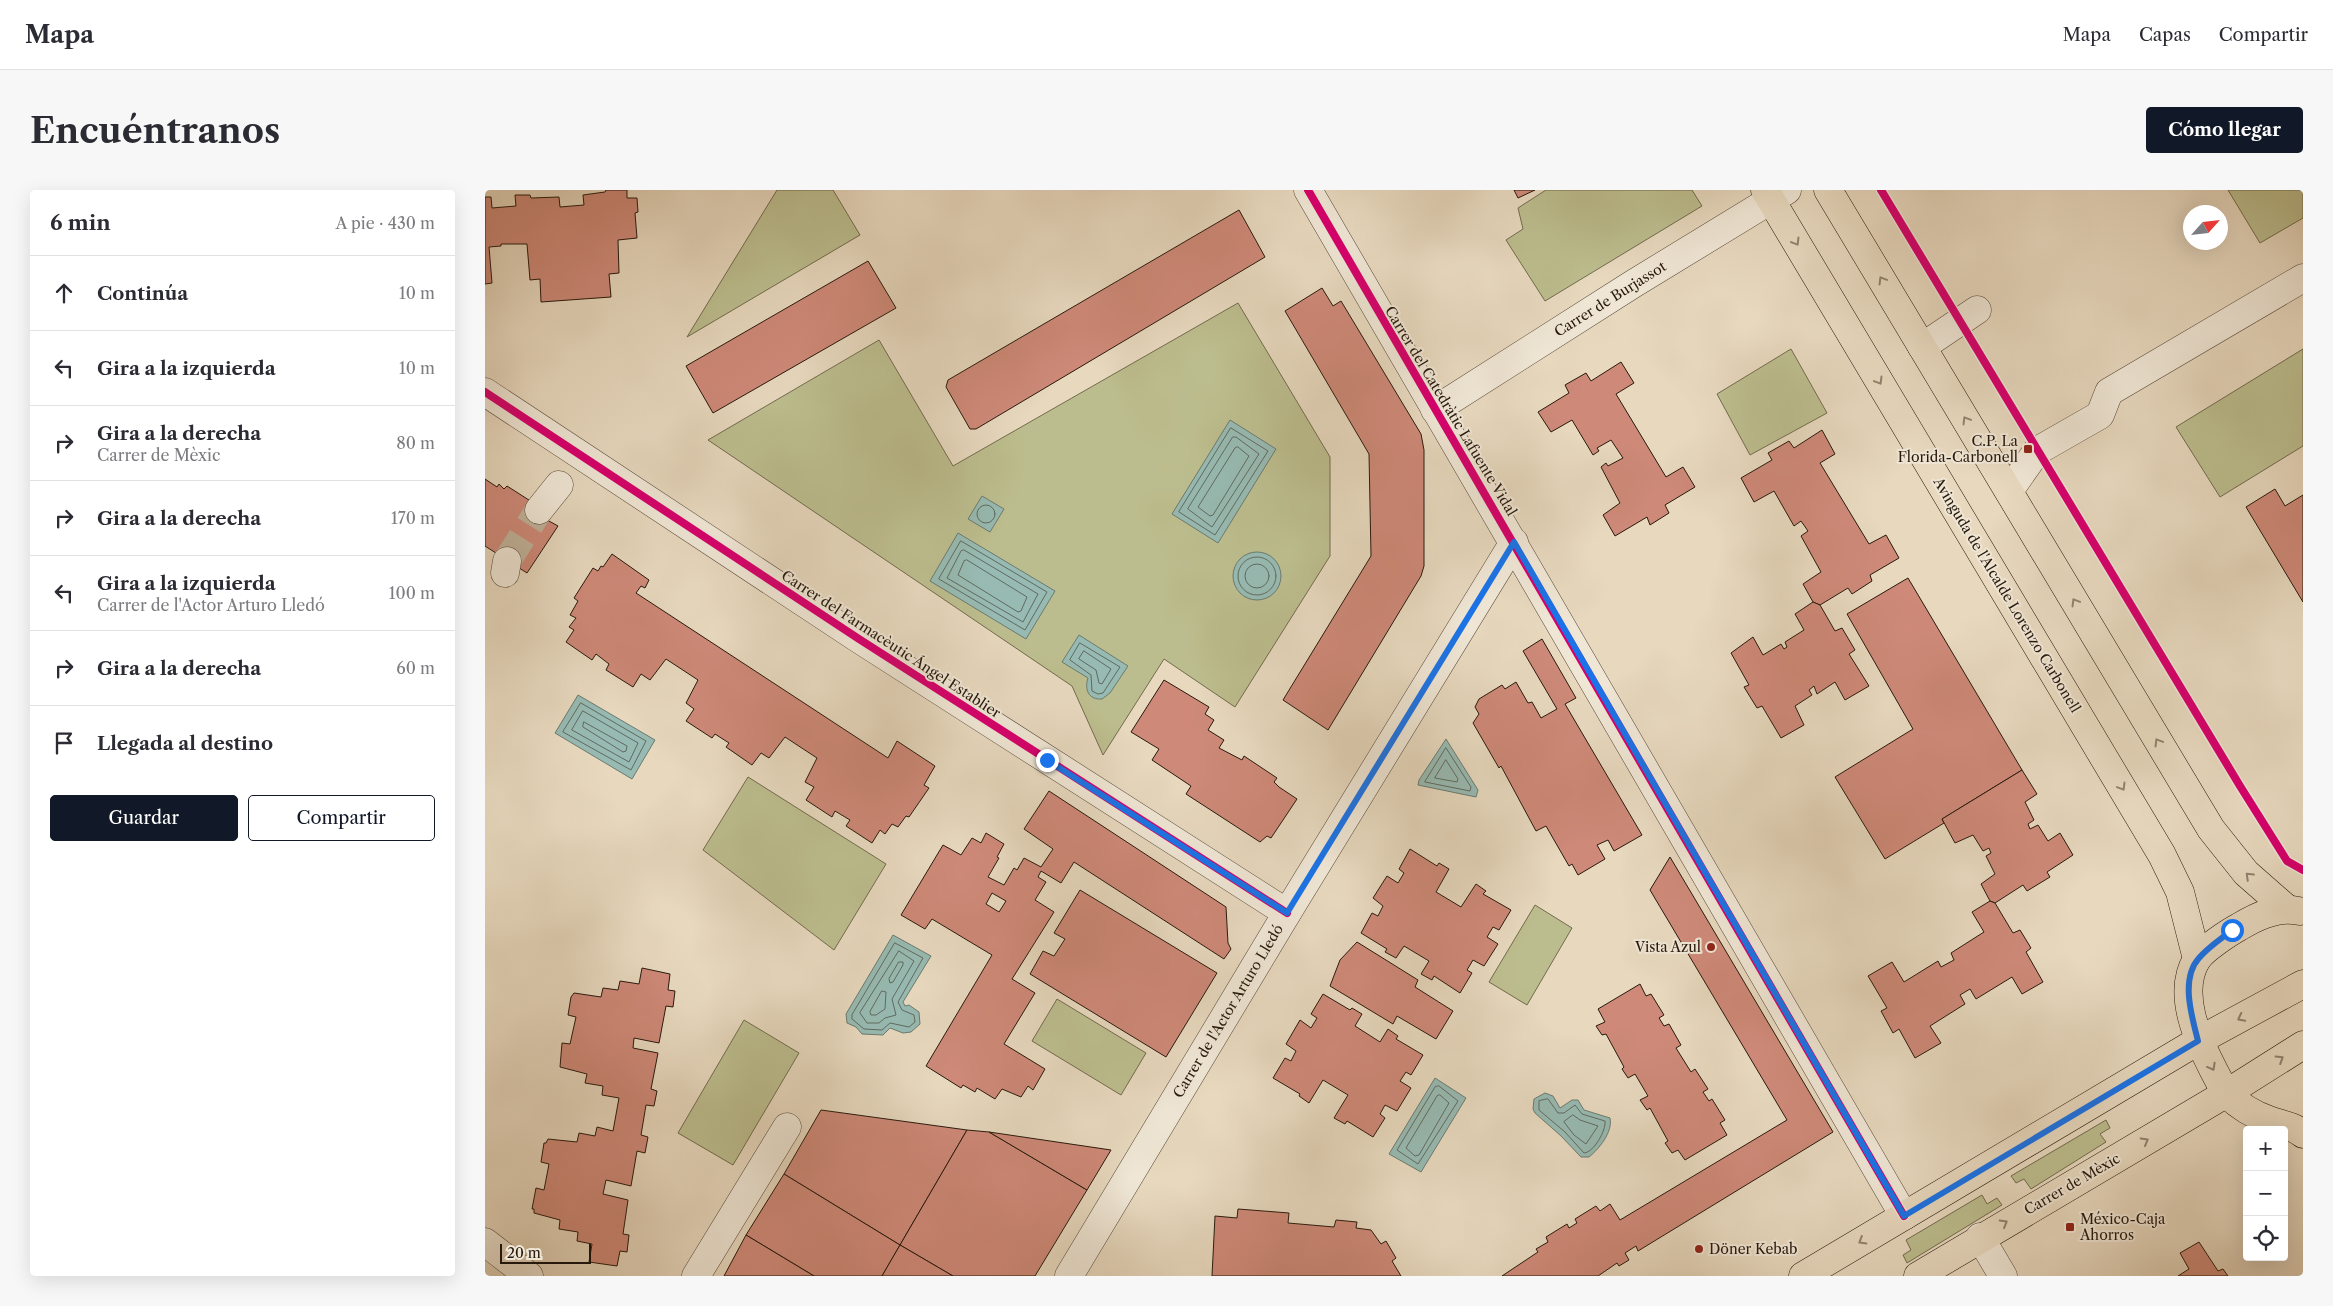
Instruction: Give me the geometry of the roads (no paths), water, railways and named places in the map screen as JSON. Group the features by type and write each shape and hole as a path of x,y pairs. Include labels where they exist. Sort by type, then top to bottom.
{"main road":[{"path":"1828,190 2211,829 2246,873 2294,910"},
{"name":"Avinguda de l'Alcalde Lorenzo Carbonell","path":"1774,193 2162,855 2179,892 2197,959 2191,978 2189,1006 2198,1041 2227,1093 2247,1110 2268,1120 2300,1129"},
{"path":"2197,959 2232,930 2253,918 2294,910"},
{"path":"1803,1276 2198,1041 2303,984"},
{"path":"2227,1093 2303,1045"},
{"name":"Carrer de Mèxic","path":"1918,1276 2227,1093"}],"street":[{"name":"Carrer del Catedràtic Lafuente Vidal","path":"1308,190 1904,1216"},
{"name":"Carrer de Burjassot","path":"1435,410 1774,193"},
{"path":"2009,491 2037,451 2100,415 2109,392 2303,278"},
{"path":"1922,347 1977,310"},
{"name":"Carrer del Farmacèutic Ángel Establier","path":"485,392 859,639 1287,913"},
{"path":"539,510 559,486"},
{"name":"Carrer de l'Actor Arturo Lledó","path":"1069,1276 1287,913 1514,542"},
{"path":"696,1276 787,1127"},
{"path":"1980,1238 2003,1276"},
{"path":"485,1242 529,1276"}],"water":[{"path":"1230,420 1276,449 1218,543 1172,514"},
{"path":"982,496 1004,509 990,532 968,519"},
{"path":"958,533 1055,591 1026,639 930,581"},
{"path":"1257,552 1266,554 1274,559 1279,567 1281,576 1279,585 1274,593 1266,598 1257,600 1248,598 1240,593 1235,585 1233,576 1235,567 1240,559 1248,554"},
{"path":"1079,635 1128,666 1110,693 1102,699 1094,698 1087,690 1088,678 1062,662"},
{"path":"578,695 655,740 632,779 555,733"},
{"path":"1446,739 1478,790 1476,797 1418,785 1419,780"},
{"path":"893,935 931,956 903,1002 905,1006 909,1005 919,1012 920,1024 911,1032 903,1033 890,1028 883,1035 862,1034 856,1027 847,1023 846,1014"},
{"path":"1435,1078 1466,1098 1421,1172 1389,1154"},
{"path":"1545,1093 1553,1096 1560,1108 1572,1100 1578,1100 1584,1110 1610,1118 1607,1134 1601,1145 1589,1157 1581,1157 1535,1113 1533,1109 1534,1099"}],"tunnel":[{"path":"507,561 539,510"}],"place":[{"name":"C.P. La Florida-Carbonell","path":"2028,449"},
{"name":"Vista Azul","path":"1711,947"},
{"name":"México-Caja Ahorros","path":"2070,1227"},
{"name":"Döner Kebab","path":"1699,1249"}]}
